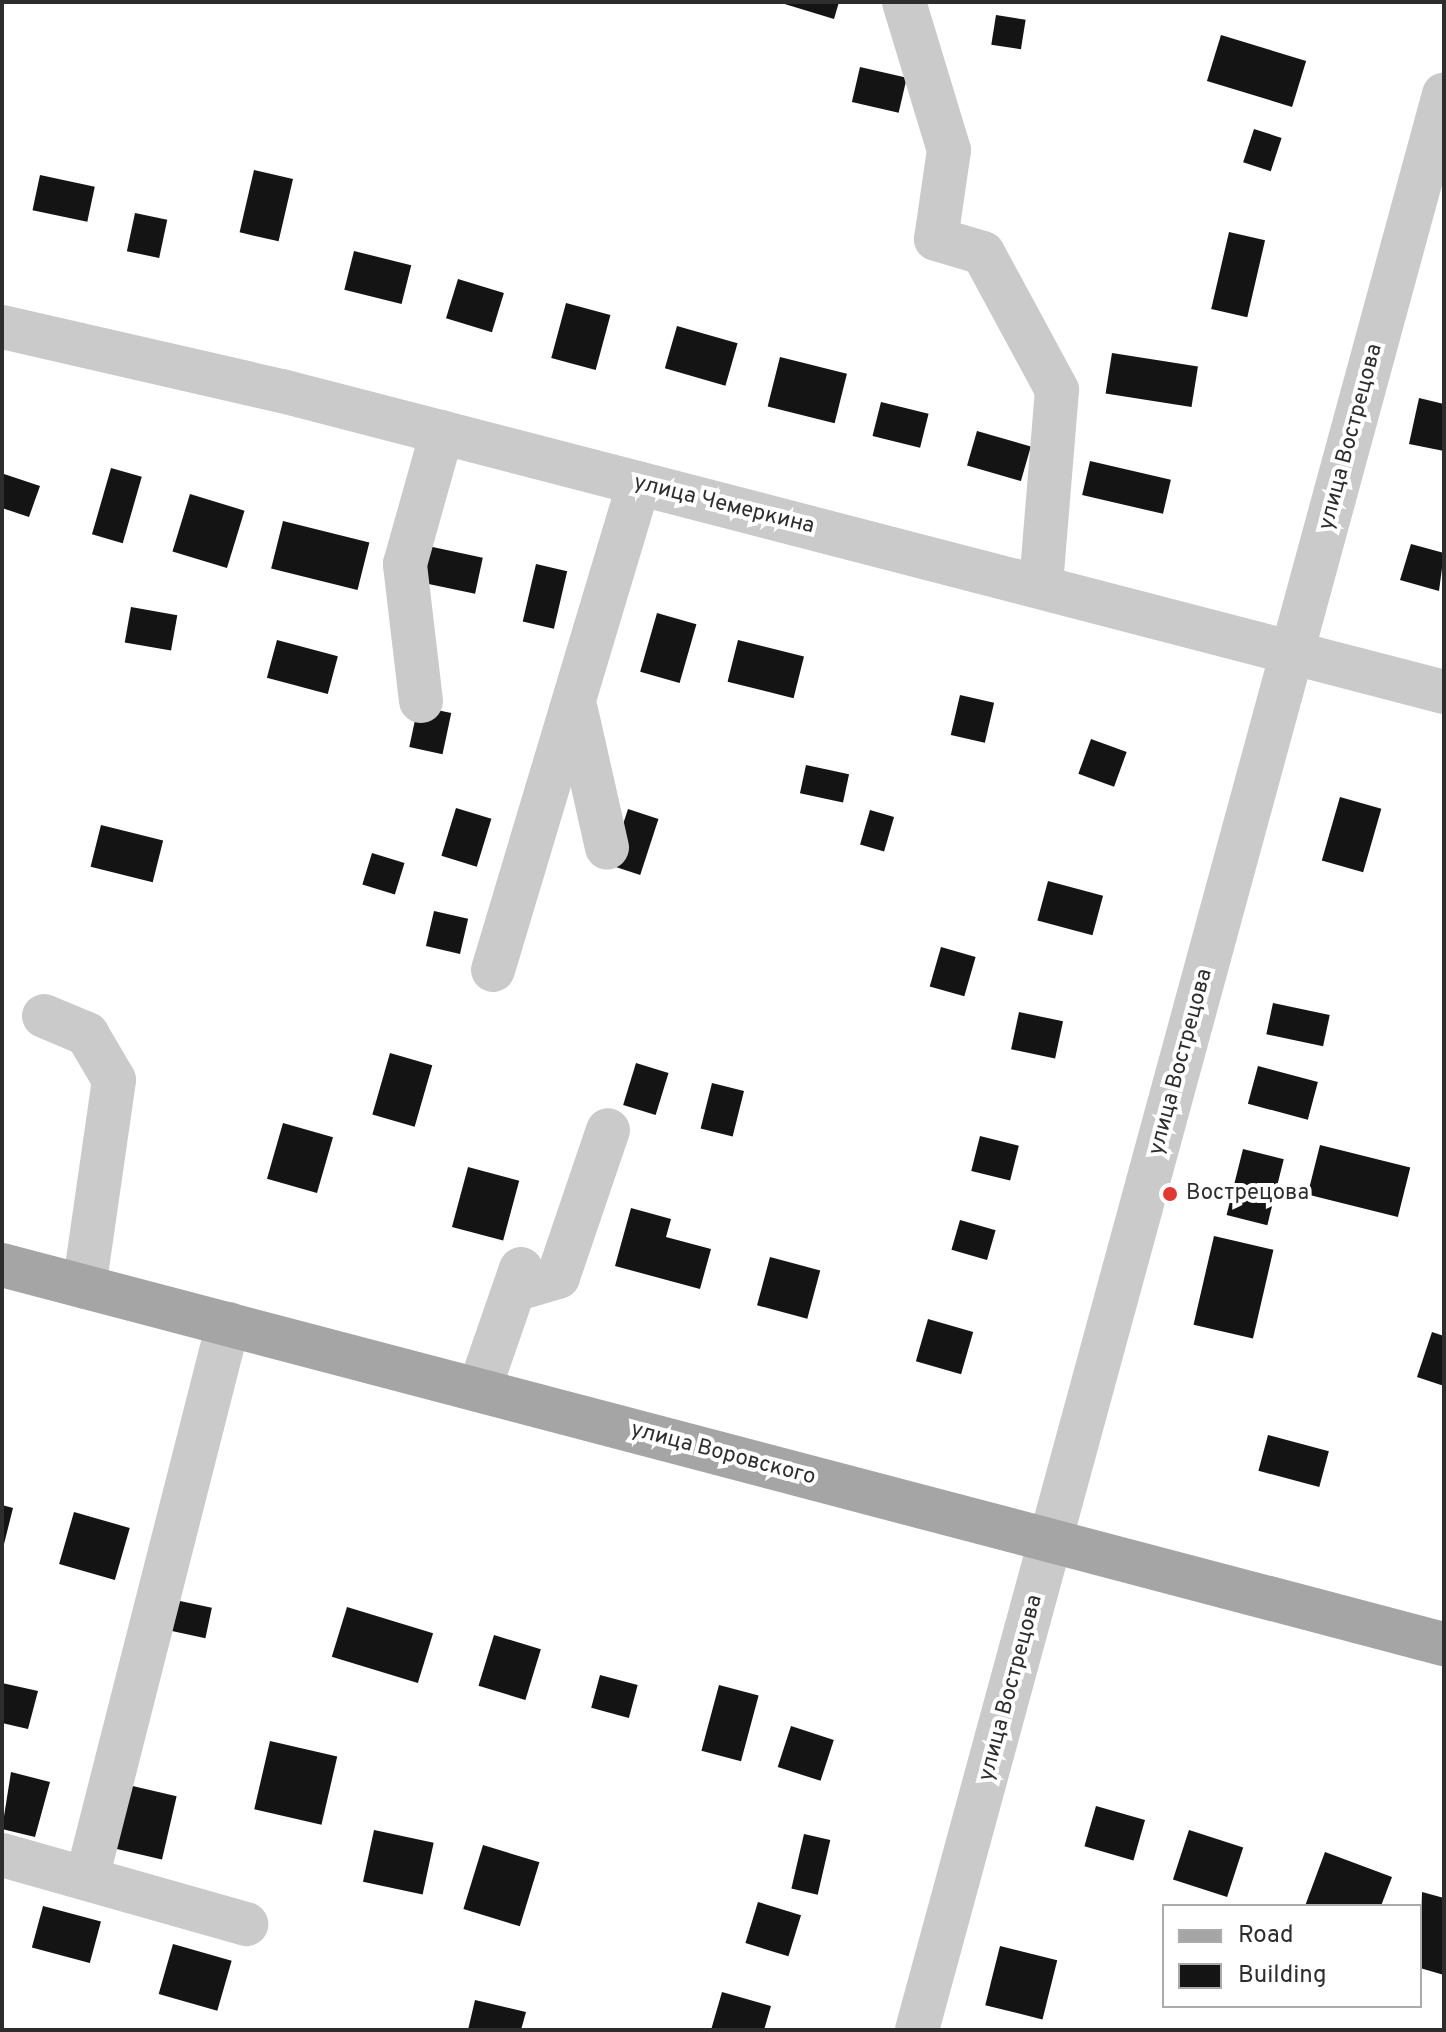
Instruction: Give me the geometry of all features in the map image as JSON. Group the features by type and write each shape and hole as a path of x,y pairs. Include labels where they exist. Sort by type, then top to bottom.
{"main road":[{"name":"улица Воровского","path":"2,1265 1444,1644"}],"street":[{"path":"904,2 949,150 936,239 983,253 1057,390 1041,586"},
{"name":"улица Вострецова","path":"917,2030 1444,94"},
{"name":"улица Чемеркина","path":"2,327 442,432 1444,692"},
{"path":"421,701 405,564 442,432"},
{"path":"493,970 639,483"},
{"path":"574,700 607,848"},
{"path":"44,1016 87,1034 114,1080 84,1287"},
{"path":"479,1390 518,1279 558,1277 608,1130"},
{"path":"87,1878 228,1324"},
{"path":"2,1855 246,1924"}],"building":[{"path":"778,2 839,2 834,19"},
{"path":"996,15 1026,20 1021,49 991,45"},
{"path":"1221,35 1306,61 1292,107 1207,81"},
{"path":"860,67 907,78 899,113 852,102"},
{"path":"1254,129 1282,138 1271,171 1243,162"},
{"path":"254,170 293,179 279,241 240,232"},
{"path":"40,175 95,187 87,222 33,210"},
{"path":"135,213 167,220 159,258 127,251"},
{"path":"1229,232 1265,240 1247,317 1211,309"},
{"path":"354,251 411,265 402,304 344,290"},
{"path":"458,279 504,293 492,332 446,318"},
{"path":"566,303 610,315 596,370 551,358"},
{"path":"677,326 738,343 725,386 665,368"},
{"path":"1112,353 1198,367 1192,407 1106,393"},
{"path":"780,357 847,374 835,423 768,406"},
{"path":"1419,398 1444,404 1444,451 1409,444"},
{"path":"881,402 929,414 920,448 873,436"},
{"path":"977,431 1031,446 1021,481 967,466"},
{"path":"1090,461 1171,480 1163,514 1082,495"},
{"path":"111,468 142,477 123,543 92,534"},
{"path":"4,474 40,486 29,517 2,508"},
{"path":"190,494 245,511 227,568 172,551"},
{"path":"283,521 369,543 358,590 271,569"},
{"path":"1411,544 1444,553 1439,591 1400,580"},
{"path":"428,546 483,558 475,594 420,582"},
{"path":"536,564 567,571 554,629 523,621"},
{"path":"131,607 177,615 171,651 125,642"},
{"path":"657,613 696,624 680,683 640,672"},
{"path":"277,640 338,656 328,694 267,678"},
{"path":"738,640 804,656 794,698 728,682"},
{"path":"960,695 994,703 985,743 951,735"},
{"path":"418,706 451,713 443,754 409,747"},
{"path":"1091,739 1127,752 1114,787 1078,774"},
{"path":"806,765 849,774 843,803 800,793"},
{"path":"1340,797 1381,809 1363,872 1322,860"},
{"path":"456,808 491,819 477,867 441,856"},
{"path":"628,809 658,819 640,875 610,865"},
{"path":"870,810 894,817 884,851 860,845"},
{"path":"101,825 163,840 153,882 91,867"},
{"path":"372,853 405,863 395,894 362,885"},
{"path":"1048,881 1103,896 1092,935 1037,921"},
{"path":"434,911 468,919 460,954 426,946"},
{"path":"941,947 976,957 964,996 930,986"},
{"path":"1273,1003 1330,1015 1323,1046 1266,1034"},
{"path":"1019,1012 1063,1021 1055,1059 1011,1049"},
{"path":"390,1053 432,1065 415,1127 372,1115"},
{"path":"636,1063 669,1073 656,1115 623,1105"},
{"path":"1258,1066 1318,1082 1308,1120 1248,1104"},
{"path":"712,1083 744,1091 733,1137 701,1129"},
{"path":"283,1123 333,1137 317,1193 267,1179"},
{"path":"980,1136 1019,1146 1010,1181 971,1171"},
{"path":"1320,1145 1410,1167 1398,1217 1308,1194"},
{"path":"1243,1149 1284,1159 1267,1225 1227,1215"},
{"path":"468,1167 519,1181 503,1241 452,1227"},
{"path":"631,1208 671,1219 666,1237 711,1249 700,1289 615,1266"},
{"path":"960,1220 996,1230 987,1260 951,1250"},
{"path":"1214,1236 1273,1250 1253,1338 1194,1325"},
{"path":"770,1257 820,1270 807,1319 757,1305"},
{"path":"928,1319 973,1332 961,1374 916,1361"},
{"path":"1432,1332 1444,1336 1444,1386 1417,1377"},
{"path":"1268,1435 1329,1451 1319,1487 1258,1471"},
{"path":"2,1505 13,1508 3,1548 2,1548"},
{"path":"74,1512 130,1528 115,1580 59,1564"},
{"path":"161,1597 212,1608 205,1638 155,1627"},
{"path":"347,1607 433,1633 418,1683 332,1657"},
{"path":"494,1635 541,1649 525,1700 479,1686"},
{"path":"600,1675 638,1685 629,1718 591,1708"},
{"path":"2,1683 38,1691 28,1729 2,1723"},
{"path":"719,1685 759,1696 741,1761 701,1751"},
{"path":"791,1726 834,1740 821,1781 778,1767"},
{"path":"270,1741 337,1757 321,1825 254,1809"},
{"path":"11,1772 50,1782 35,1837 2,1829"},
{"path":"124,1784 177,1796 162,1859 109,1847"},
{"path":"1096,1806 1145,1820 1133,1860 1084,1846"},
{"path":"374,1830 434,1843 423,1895 363,1882"},
{"path":"1189,1830 1243,1848 1227,1897 1173,1879"},
{"path":"804,1834 830,1840 818,1895 791,1889"},
{"path":"483,1845 539,1862 520,1926 463,1909"},
{"path":"1325,1852 1392,1877 1382,1904 1306,1904"},
{"path":"1422,1892 1444,1898 1444,1975 1422,1969"},
{"path":"758,1902 801,1915 788,1956 745,1943"},
{"path":"43,1906 101,1922 90,1963 32,1948"},
{"path":"173,1944 232,1961 217,2011 159,1994"},
{"path":"1000,1946 1057,1960 1042,2019 985,2005"},
{"path":"722,1992 771,2006 764,2030 711,2030"},
{"path":"475,2000 526,2012 521,2030 468,2030"}],"place":[{"name":"Вострецова","path":"1170,1194"}]}
